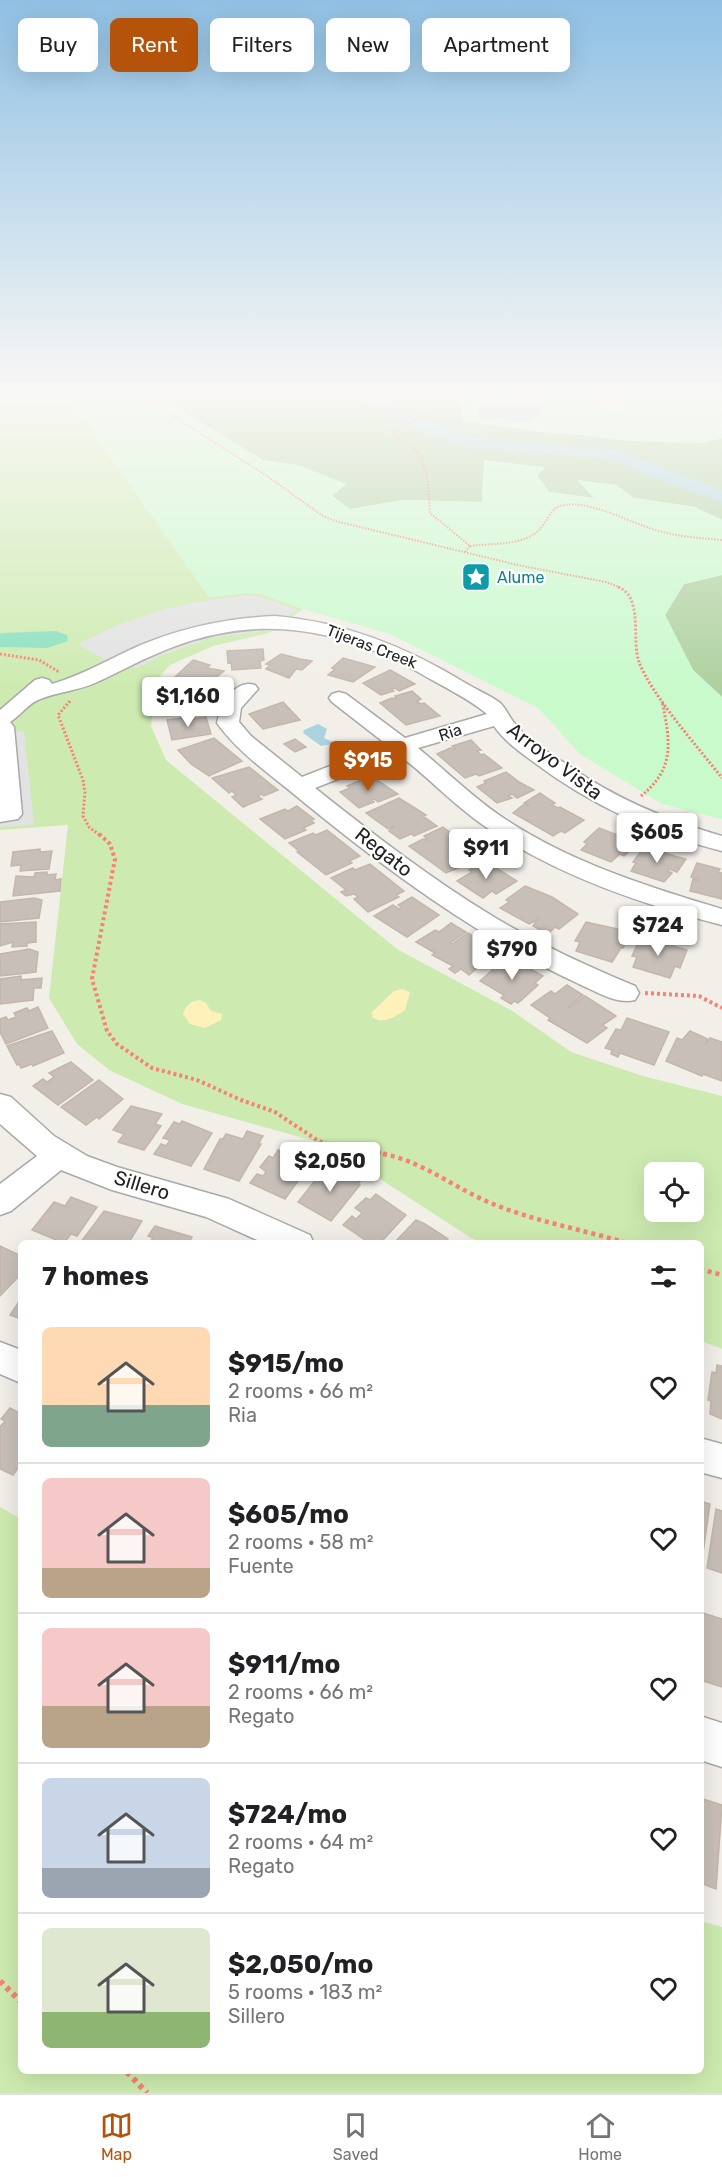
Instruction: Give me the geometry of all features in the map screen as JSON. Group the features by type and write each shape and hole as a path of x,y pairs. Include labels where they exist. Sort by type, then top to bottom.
{"street":[{"name":"Tijeras Creek","path":"0,719 13,711 28,696 65,680 93,677 102,670 170,639 215,627 259,622 298,622 356,638 425,667 497,714"},
{"name":"Regato","path":"248,689 231,707 228,723 243,741 418,879 468,913 574,971 625,993"},
{"path":"339,698 403,747 466,803 503,828 544,851 607,880 722,917"},
{"name":"Ria","path":"300,786 497,714"},
{"name":"Arroyo Vista","path":"497,714 506,728 561,770 624,808 655,822 722,844"},
{"path":"0,724 3,727 10,814 0,815"},
{"name":"Sillero","path":"0,1105 28,1132 59,1155 125,1181 208,1205 289,1240"},
{"path":"0,1202 59,1155"},
{"path":"0,1357 18,1366"},
{"path":"704,1456 722,1461"},
{"path":"704,1739 722,1745"}],"path":[{"path":"292,494 323,516 352,527 522,566 606,582 623,589 629,594 633,605 635,650 640,665 662,700 722,778"},
{"path":"428,494 430,513 470,546"},
{"path":"464,552 470,546 527,538 539,531 559,505 585,507 660,531 722,540"},
{"path":"0,654 31,658 54,667 65,680 73,696 58,715 85,790 83,817 87,825 107,839 114,850 115,859 92,979 107,1031 117,1044 152,1068 197,1080 275,1112 317,1140 340,1149 387,1154 404,1159 492,1204 536,1220 614,1240"},
{"path":"624,808 649,791 662,777 670,752 662,700"},
{"path":"625,993 699,996 722,1008"},
{"path":"704,1270 722,1275"},
{"path":"0,1981 18,1999"},
{"path":"129,2074 147,2093"}],"green space":[{"path":"0,494 136,494 209,597 247,593 262,594 303,609 269,633 213,646 170,665 158,678 151,726 166,760 397,949 514,1012 571,1052 643,1076 722,1096 722,1349 704,1342 704,1240 476,1240 328,1145 182,1104 109,1070 77,1044 49,998 68,825 0,830"},
{"path":"136,494 335,494 332,496 350,509 402,500 482,502 482,494 562,494 594,498 590,494 628,494 634,498 695,507 722,520 722,575 684,584 665,615 693,670 722,697 722,819 662,804 580,754 538,708 390,634 303,609 262,594 247,593 209,597"},
{"path":"482,494 482,502 402,500 350,509 331,495"},
{"path":"562,494 591,494 596,498"},
{"path":"628,494 722,494 722,520 695,507 634,498"},
{"path":"722,575 722,697 693,670 665,615 684,584"},
{"path":"56,631 67,635 68,641 47,648 0,647 0,634 3,633"},
{"path":"0,1507 18,1517 18,2074 704,2074 704,1922 722,1927 722,2093 0,2093"}],"sand":[{"path":"402,989 410,992 405,1010 385,1020 372,1017 372,1012 394,991"},
{"path":"200,1000 206,1003 211,1011 222,1014 221,1020 205,1028 190,1024 183,1014 185,1008 194,1001"}],"shaded area":[{"path":"247,595 261,597 298,610 269,626 267,631 210,638 160,656 137,668 126,664 119,668 79,645 120,624 161,610"},
{"path":"24,731 34,825 0,827 0,734"}],"water":[{"path":"318,724 327,729 324,738 333,744 321,746 303,733 304,730"}],"building":[{"path":"263,649 264,660 260,661 261,668 232,670 231,662 228,663 227,651"},
{"path":"281,654 312,661 302,670 296,669 289,678 266,669 270,665 266,664"},
{"path":"343,658 375,667 353,682 328,675"},
{"path":"193,660 210,665 207,668 224,671 208,684 175,677"},
{"path":"390,670 415,684 399,691 395,688 392,689 394,691 381,695 363,683"},
{"path":"173,686 210,687 208,713 189,711 189,714 167,715 170,704 174,704 172,701"},
{"path":"412,691 421,699 417,701 424,703 440,716 406,725 380,703 392,698 398,699 395,696"},
{"path":"283,702 300,720 263,729 249,714"},
{"path":"191,717 192,719 206,717 211,734 172,740 167,720"},
{"path":"214,738 242,761 209,776 191,764 178,750"},
{"path":"295,739 306,747 295,752 284,744"},
{"path":"471,740 481,750 477,751 481,755 484,754 502,768 465,778 437,754 450,748 456,749 452,746"},
{"path":"249,767 278,790 264,796 261,794 258,796 262,799 243,807 232,797 236,795 232,791 229,793 212,778"},
{"path":"506,772 534,790 517,798 512,794 508,796 512,798 497,803 477,787 486,783 484,781"},
{"path":"371,776 398,794 378,802 374,799 372,800 374,802 359,808 340,792 350,788 347,786"},
{"path":"540,793 555,803 552,805 584,820 565,833 561,831 553,836 513,813 523,805 529,806 524,803"},
{"path":"399,798 426,815 423,816 437,826 414,836 411,834 400,839 389,831 395,826 388,829 366,813"},
{"path":"297,806 314,819 311,820 314,823 303,828 306,830 285,839 260,819 285,809 288,811"},
{"path":"443,827 482,858 446,873 409,846 423,839 428,840 424,836"},
{"path":"599,828 638,843 624,856 620,854 611,862 581,850 587,844 584,842"},
{"path":"327,830 360,856 349,861 352,863 326,875 289,843"},
{"path":"645,846 686,859 677,872 669,869 668,871 672,873 664,882 631,871 636,863 633,862"},
{"path":"40,849 40,852 52,851 49,869 20,871 21,865 11,866 13,852"},
{"path":"485,861 517,881 496,894 492,891 483,898 457,881 472,872 469,870"},
{"path":"697,863 720,869 718,872 722,873 722,899 690,891 693,879 698,881 691,877"},
{"path":"370,864 404,891 396,895 399,897 368,912 354,899 358,897 354,894 346,896 341,892 346,890 331,878 353,868 355,870"},
{"path":"47,872 47,875 56,874 55,880 61,879 60,891 13,896 16,876 34,877 35,873"},
{"path":"525,886 552,897 578,914 559,929 555,927 548,934 533,926 537,920 529,924 500,908 509,902 506,900"},
{"path":"412,897 439,915 407,937 374,916 393,905 399,909 401,907 398,905"},
{"path":"34,898 42,900 39,918 0,922 0,902"},
{"path":"36,922 36,942 27,943 27,946 12,947 13,942 0,946 0,924"},
{"path":"586,922 631,932 623,948 612,962 576,951 580,942 575,941"},
{"path":"451,923 466,932 450,943 452,944 468,933 497,951 469,975 461,969 455,973 449,969 453,966 432,955 435,953 416,942 435,930 439,932"},
{"path":"641,937 687,950 680,968 675,966 670,978 633,967 637,957 632,956"},
{"path":"29,949 38,952 36,972 0,976 0,954"},
{"path":"512,959 543,976 535,983 538,985 518,1003 514,1001 511,1004 501,998 504,995 480,981 497,966 501,968"},
{"path":"21,976 21,980 42,978 41,988 34,988 33,1000 0,1004 0,979"},
{"path":"567,985 583,995 569,1008 585,996 616,1016 603,1025 607,1028 587,1043 548,1020 550,1018 531,1005 551,991 555,994"},
{"path":"38,1007 48,1028 6,1044 0,1032 0,1019 6,1017 8,1020 16,1017 14,1013"},
{"path":"627,1018 669,1032 654,1065 620,1053 618,1057 611,1054 612,1050 605,1048 616,1029 621,1030"},
{"path":"52,1031 64,1053 33,1066 32,1064 21,1068 19,1064 17,1065 7,1046"},
{"path":"690,1031 708,1039 705,1045 710,1038 722,1042 722,1081 703,1074 702,1076 666,1061 677,1038 682,1040"},
{"path":"71,1062 93,1080 58,1105 33,1086 43,1079 47,1082 54,1077 49,1073"},
{"path":"99,1080 123,1099 99,1119 97,1117 86,1125 61,1107"},
{"path":"131,1106 162,1114 155,1124 161,1126 144,1150 118,1142 124,1134 113,1130"},
{"path":"182,1121 212,1133 191,1166 154,1154 161,1144 166,1146 170,1140 163,1138 174,1122 180,1124"},
{"path":"247,1131 263,1136 258,1144 261,1144 239,1181 204,1169 220,1139 223,1139 226,1134 243,1139"},
{"path":"294,1149 315,1157 285,1199 250,1183 257,1174 263,1176 266,1172 260,1167 269,1156 273,1158 278,1150 289,1155"},
{"path":"328,1169 348,1177 350,1174 361,1180 358,1184 360,1185 331,1221 298,1202 321,1173 323,1174"},
{"path":"376,1194 406,1215 383,1240 365,1240 343,1225 352,1216 356,1219 362,1213 355,1208 366,1198 370,1200"},
{"path":"71,1197 97,1207 77,1236 71,1234 66,1240 57,1240 32,1230 54,1202 65,1206"},
{"path":"104,1211 142,1221 130,1240 82,1240"},
{"path":"416,1220 448,1239 447,1240 397,1240"},
{"path":"155,1226 192,1237 190,1240 151,1240 153,1238 148,1236"},
{"path":"0,1246 18,1255 18,1277 0,1296"},
{"path":"18,1303 18,1318 10,1315"},
{"path":"717,1365 722,1366 722,1419 710,1414 711,1401 708,1400 712,1372 716,1373"},
{"path":"10,1408 18,1412 18,1468 13,1475 0,1469 0,1427 5,1421 1,1419"},
{"path":"704,1502 710,1504 704,1546"},
{"path":"716,1509 722,1511 722,1573 707,1568"},
{"path":"704,1613 722,1619 722,1687 704,1681"},
{"path":"704,1799 722,1805 716,1889 704,1884"}],"waterway":[{"path":"713,494 722,497"}],"place":[{"name":"Alume","path":"476,577"}]}
